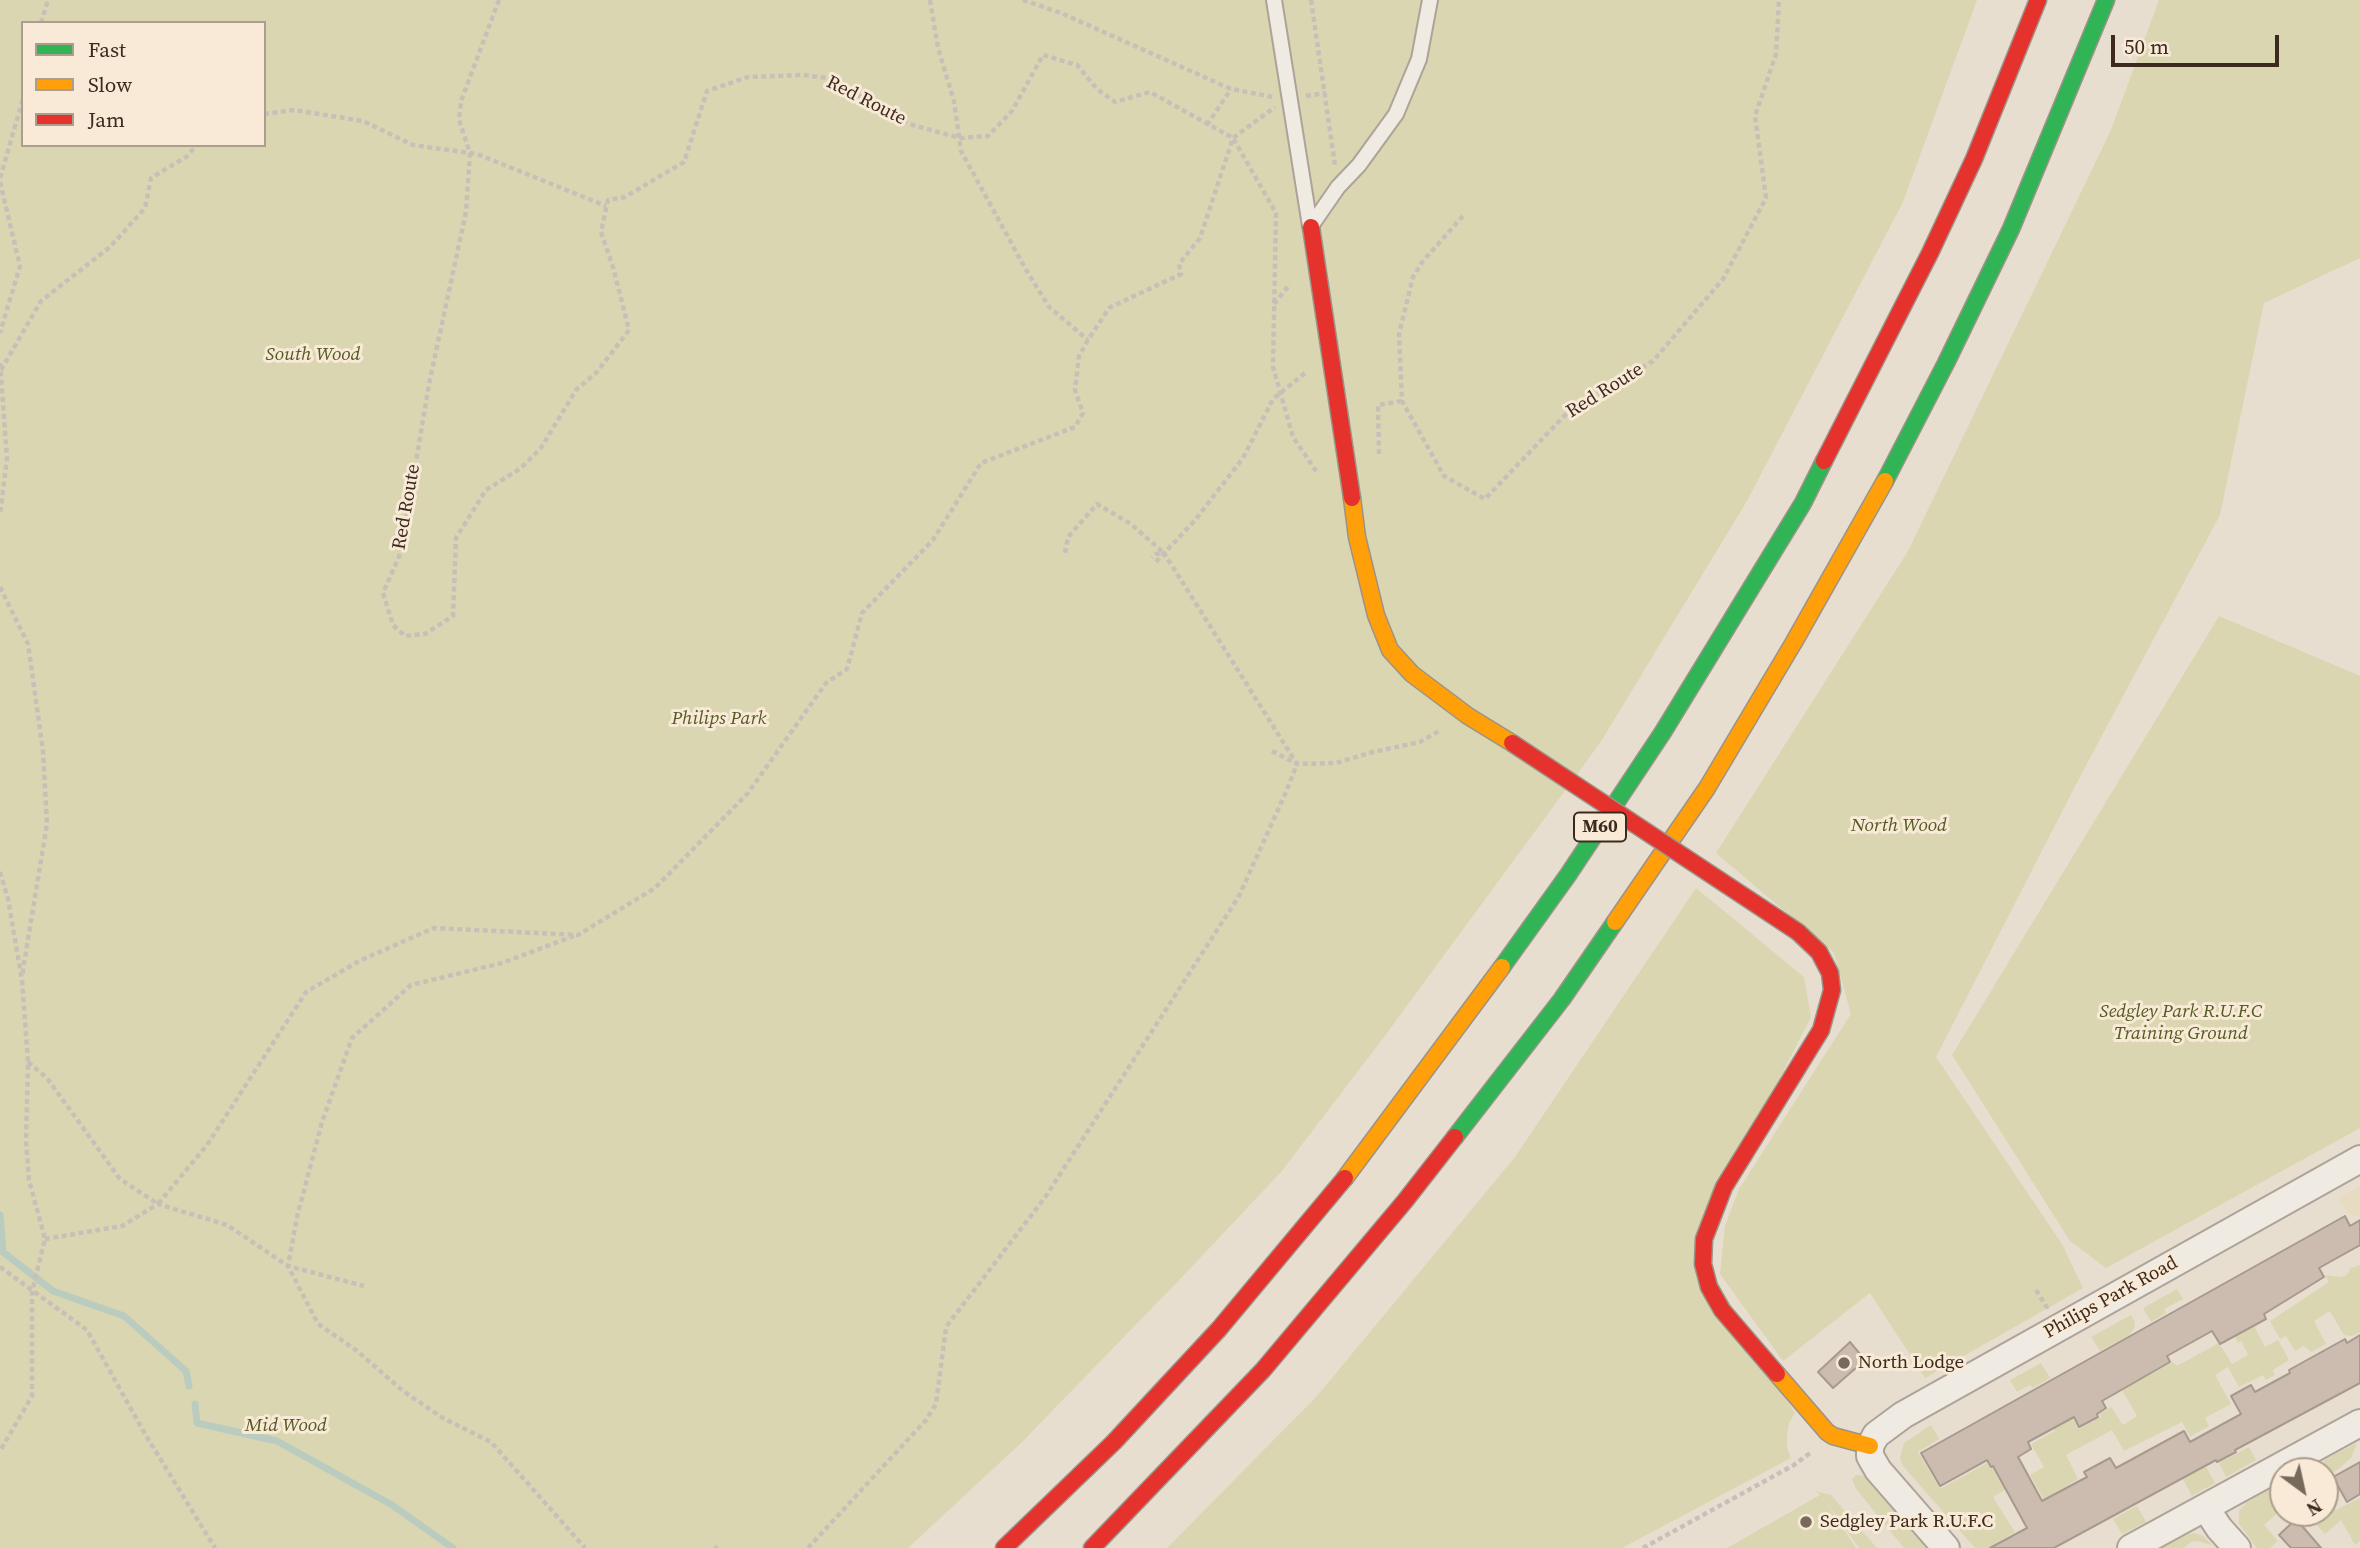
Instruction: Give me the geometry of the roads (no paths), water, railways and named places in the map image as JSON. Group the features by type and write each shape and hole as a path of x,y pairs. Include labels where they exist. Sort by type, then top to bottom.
{"main road":[{"name":"M60","path":"1004,1548 1114,1441 1219,1329 1348,1175 1568,875 1656,743 1752,588 1814,481 1930,253 1974,159 2038,0"},
{"path":"1092,1548 1263,1370 1405,1201 1562,999 1707,788 1874,502 1946,363 2011,229 2106,0"},
{"path":"1311,228 1346,441 1357,537 1376,615 1390,650 1412,674 1468,716 1798,932 1819,952 1830,973 1832,989 1821,1030 1724,1187 1704,1239 1703,1264 1709,1287 1722,1310 1804,1406 1833,1436 1870,1446"}],"street":[{"name":"Philips Park Road","path":"1870,1446 1876,1435 1891,1422 2360,1158"},
{"path":"2132,1548 2360,1423"},
{"path":"1870,1446 1870,1456 1878,1471 1946,1548"},
{"path":"2206,1508 2237,1548"}],"lane":[{"path":"1274,0 1311,228"},
{"path":"1311,228 1338,187 1359,165 1396,114 1419,59 1430,0"}],"waterway":[{"path":"0,1215 3,1252"},
{"path":"3,1252 53,1291 124,1316 186,1371 189,1386"},
{"path":"195,1404 197,1423 277,1441 392,1505 453,1548"}],"place":[{"name":"North Lodge","path":"1844,1363"},
{"name":"Sedgley Park R.U.F.C","path":"1806,1522"}],"park label":[{"name":"South Wood","path":"313,355"},
{"name":"Philips Park","path":"719,719"},
{"name":"North Wood","path":"1899,826"},
{"name":"Sedgley Park R.U.F.C Training Ground","path":"2181,1023"},
{"name":"Mid Wood","path":"286,1426"}]}
